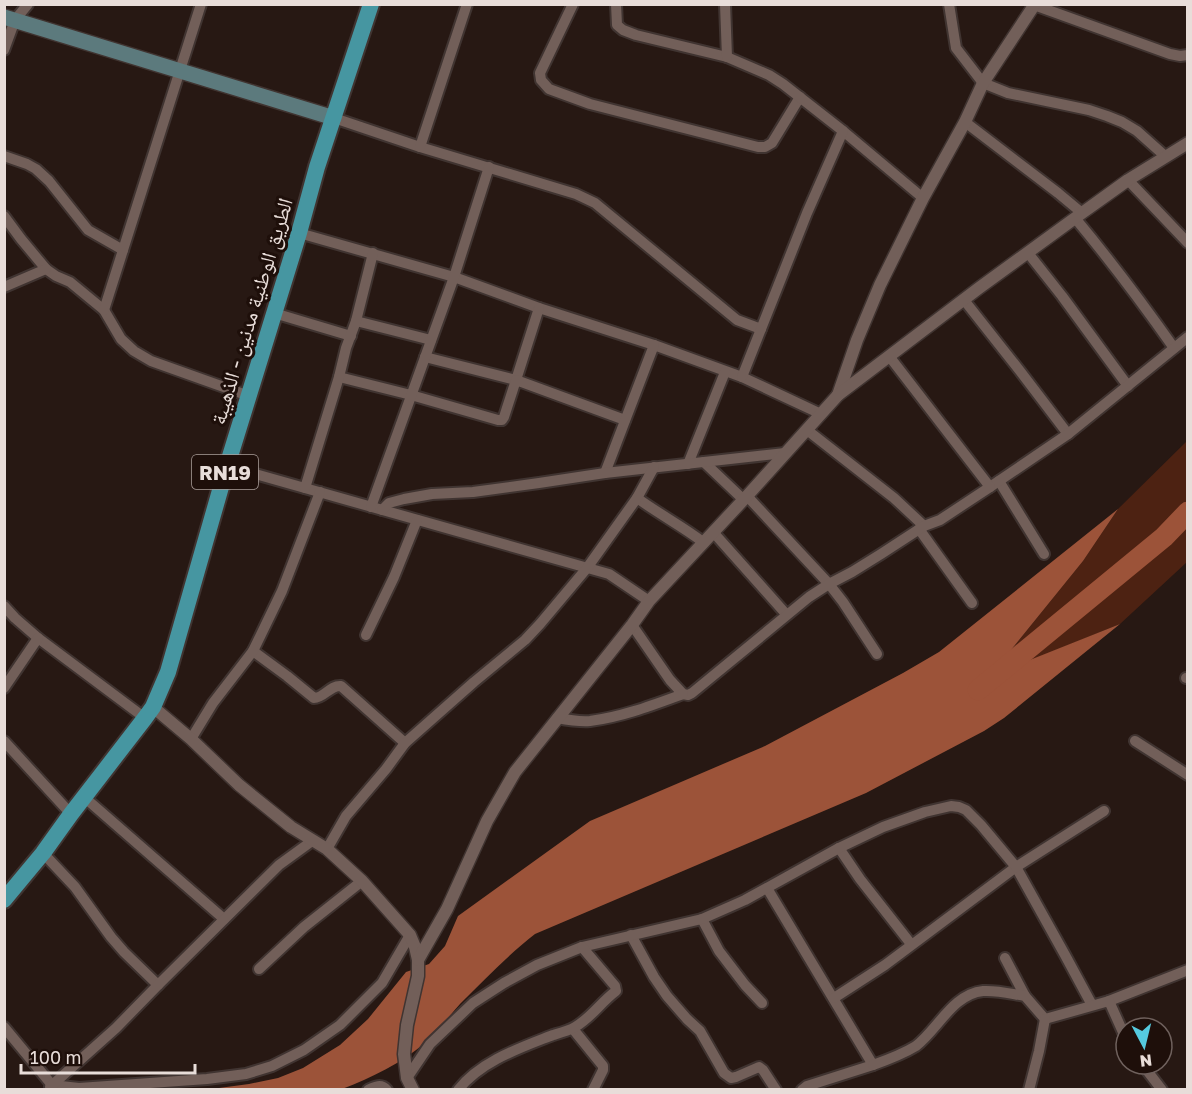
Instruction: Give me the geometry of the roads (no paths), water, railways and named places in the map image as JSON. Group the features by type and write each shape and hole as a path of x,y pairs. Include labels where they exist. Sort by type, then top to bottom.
{"main road":[{"name":"الطريق الوطنية مدنين - الذهيبة","path":"4,900 43,853 70,814 149,712 168,672 317,167 371,4"},
{"path":"10,18 334,118"}],"street":[{"path":"4,50 10,18 28,4"},
{"path":"104,310 201,4"},
{"path":"420,147 467,4"},
{"path":"573,4 540,73 540,80 549,89 590,104 758,147 765,147 772,143 800,97"},
{"path":"616,4 617,25 623,30 727,57 769,75 800,97 922,198"},
{"path":"725,4 727,57"},
{"path":"949,4 956,48 983,83 1008,93 1089,110 1122,122 1137,131 1165,156"},
{"path":"838,395 857,340 880,285 922,198 983,83 1034,5 1161,51 1180,56 1188,55"},
{"path":"334,118 420,147 576,194 595,203 737,320 761,329"},
{"path":"964,122 1059,193 1079,215 1174,348"},
{"path":"742,377 798,234 843,132"},
{"path":"418,960 447,909 487,821 515,772 649,601 746,498 838,395 1079,215 1128,180 1188,143"},
{"path":"4,156 36,169 49,181 88,230 123,250"},
{"path":"376,508 411,395 454,277 489,167"},
{"path":"1128,180 1188,243"},
{"path":"4,216 46,269 70,282 104,310 121,339 134,351 151,361 249,396"},
{"path":"299,233 454,277 539,309 654,345 742,377 821,414"},
{"path":"305,488 356,321 373,253"},
{"path":"1028,253 1128,386"},
{"path":"4,286 46,269"},
{"path":"964,300 1068,434"},
{"path":"339,377 502,420 539,309"},
{"path":"274,313 351,336"},
{"path":"356,321 431,340"},
{"path":"557,718 590,721 637,710 692,693 786,614 829,584 862,566 922,527 940,520 990,488 1068,434 1188,337"},
{"path":"606,473 654,345"},
{"path":"889,356 990,488"},
{"path":"425,357 516,380 625,420"},
{"path":"688,464 725,372"},
{"path":"807,430 871,480 922,527 972,603"},
{"path":"376,508 404,499 432,494 473,492 606,473 785,453"},
{"path":"704,462 746,498 829,584 877,654"},
{"path":"227,466 609,574 649,601"},
{"path":"327,849 346,816 405,743 465,689 525,640 587,568 637,498 654,467"},
{"path":"999,481 1044,554"},
{"path":"191,739 213,703 253,651 282,591 320,492"},
{"path":"637,498 703,542"},
{"path":"366,635 394,577 417,520"},
{"path":"712,532 786,614"},
{"path":"4,606 38,638 191,739 239,785 291,827 327,849 362,882 410,935 418,960 418,976 407,1025 405,1054 411,1086"},
{"path":"632,625 670,680 683,694"},
{"path":"4,687 38,638"},
{"path":"253,651 314,698 320,698 336,686 341,686 405,743"},
{"path":"4,741 70,814"},
{"path":"1135,741 1188,775"},
{"path":"84,797 224,919"},
{"path":"411,1086 430,1044 473,1003 537,965 582,947 702,919 736,904 839,848 884,827 924,812 951,806 966,810 1016,867 1092,1005"},
{"path":"834,998 885,965 1016,867 1104,811"},
{"path":"51,1088 116,1028 279,865 312,841"},
{"path":"839,848 911,944"},
{"path":"43,853 75,887 118,944 158,985"},
{"path":"259,969 304,927 362,882"},
{"path":"767,888 873,1065"},
{"path":"702,919 719,951 762,1003"},
{"path":"51,1088 207,1079 246,1074 272,1066 304,1050 340,1025 382,983 410,935"},
{"path":"631,935 654,977 667,996 700,1031 724,1073 731,1078 759,1067 776,1089"},
{"path":"458,1089 467,1078 502,1056 573,1029 586,1020 617,989 582,947"},
{"path":"1005,958 1025,996 1045,1019"},
{"path":"1045,1019 1109,1000 1188,970"},
{"path":"802,1089 890,1059 914,1047 954,1006 970,995 983,991 1025,996"},
{"path":"1109,1000 1116,1016"},
{"path":"1029,1089 1045,1019"},
{"path":"4,1027 51,1088"},
{"path":"573,1029 603,1066 593,1089"},
{"path":"1152,1076 1162,1089"},
{"path":"368,1089 382,1086 387,1089"}],"waterway":[{"path":"978,690 1164,537 1188,512"}]}
